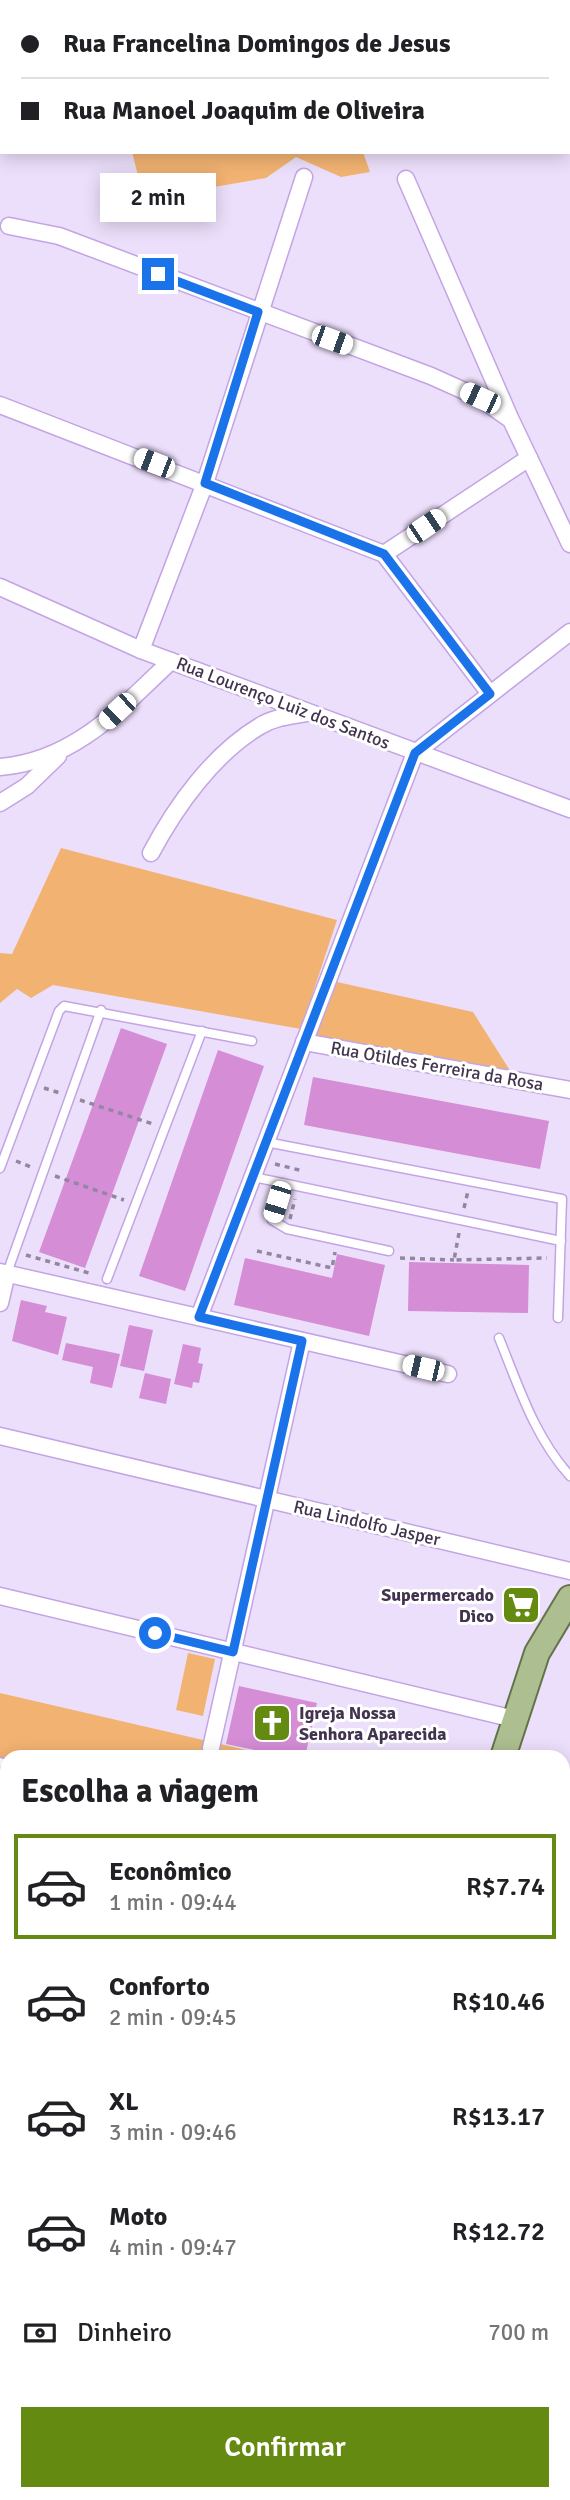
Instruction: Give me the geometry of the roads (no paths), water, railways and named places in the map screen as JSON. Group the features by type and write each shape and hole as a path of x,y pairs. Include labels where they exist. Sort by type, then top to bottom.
{"main road":[{"path":"505,1750 537,1653 570,1598"}],"street":[{"path":"141,650 205,483 258,312 304,177"},
{"path":"406,179 511,420 570,544"},
{"path":"9,226 59,236 431,376 480,398 511,420"},
{"path":"0,405 384,554 490,694"},
{"path":"384,554 529,458"},
{"name":"Rua Lourenço Luiz dos Santos","path":"0,587 141,650 570,810"},
{"path":"199,1317 415,753 570,632"},
{"path":"0,803 27,786 62,752 99,728 171,661"},
{"path":"151,853 185,799 240,742 272,720 310,713"},
{"path":"0,767 27,764 62,752"},
{"name":"Rua Otildes Ferreira da Rosa","path":"304,1042 570,1090"},
{"path":"0,1304 3,1273 448,1374"},
{"path":"211,1750 302,1341"},
{"name":"Rua Lindolfo Jasper","path":"0,1436 570,1571"},
{"path":"0,1596 514,1719"}],"lane":[{"path":"0,1168 59,1011 64,1006 101,1010 252,1041"},
{"path":"3,1273 14,1252 101,1010"},
{"path":"107,1279 202,1031"},
{"path":"266,1142 562,1199 558,1318"},
{"path":"253,1177 561,1241"},
{"path":"283,1183 272,1220 294,1231 389,1251"},
{"path":"499,1338 541,1438 570,1476"}],"place":[{"name":"Supermercado Dico","path":"521,1605"},
{"name":"Igreja Nossa Senhora Aparecida","path":"272,1723"}]}
